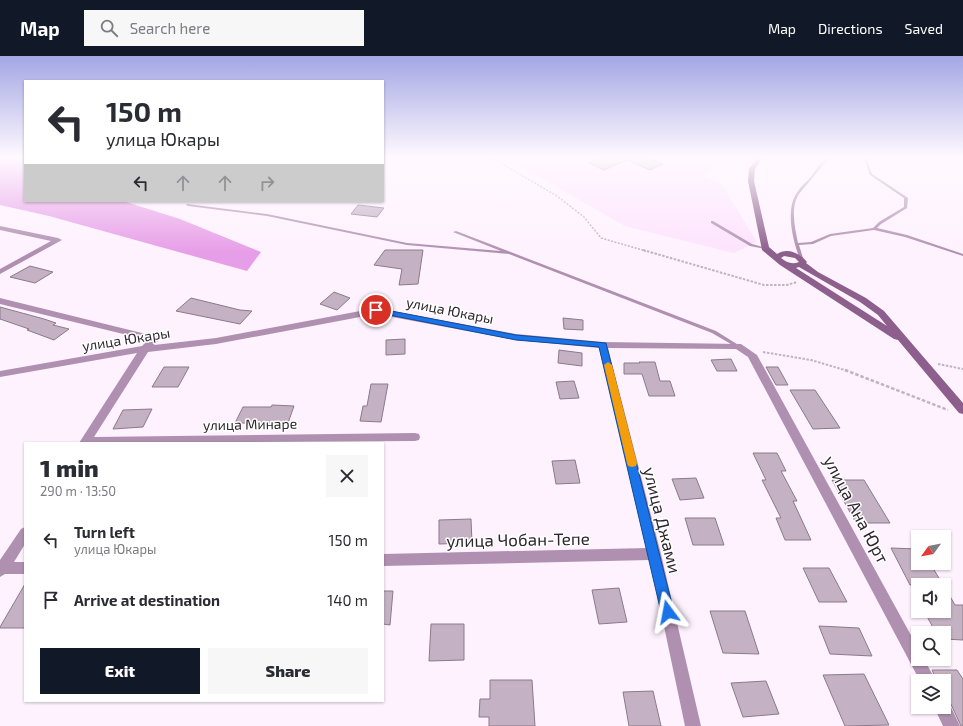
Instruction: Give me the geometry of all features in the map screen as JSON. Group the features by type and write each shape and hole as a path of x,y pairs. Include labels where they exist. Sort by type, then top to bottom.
{"street":[{"path":"753,189 766,248 780,261 804,278 880,325 903,342 924,363"},
{"path":"0,228 58,240 0,272"},
{"path":"766,248 790,253 815,274 863,300 881,313 963,410"},
{"path":"790,253 780,253 777,256 780,261 791,265 801,261"},
{"path":"0,301 155,339 145,349 85,442"},
{"name":"улица Юкары","path":"0,374 145,349 216,340 376,310 516,338 603,345 745,350"},
{"name":"улица Джами","path":"603,345 654,554 693,726"},
{"name":"улица Ана Юрт","path":"745,350 924,674"},
{"name":"улица Минаре","path":"85,442 415,437"},
{"path":"0,569 24,534"},
{"name":"улица Чобан-Тепе","path":"384,560 654,554"},
{"path":"0,569 24,568"},
{"path":"946,714 952,726"}],"lane":[{"path":"801,261 792,212 796,196 802,189"},
{"path":"874,229 880,223 906,207 906,198 893,189"},
{"path":"188,206 267,215 406,244 509,253"},
{"path":"712,222 751,245 766,248"},
{"path":"797,244 812,243 830,235 874,229 906,236 963,254"},
{"path":"455,232 714,332 745,350"}],"path":[{"path":"545,189 557,196 584,217 601,238 764,285 787,285 804,278"},
{"path":"745,350 789,354 825,363 948,410"},
{"path":"924,363 963,369"}],"shaded area":[{"path":"0,189 24,189 24,202 126,202 180,219 261,252 247,271 49,216 0,205"},
{"path":"561,189 725,189 757,242 734,253 625,226"}],"building":[{"path":"358,205 384,208 377,217 351,214"},
{"path":"385,250 423,250 418,284 399,285 402,269 374,265"},
{"path":"30,266 53,272 35,283 10,277"},
{"path":"334,292 350,298 337,310 320,304"},
{"path":"191,298 240,310 252,311 240,324 176,311"},
{"path":"0,307 44,319 56,323 53,325 69,329 54,340 0,319"},
{"path":"563,318 583,320 583,330 564,329"},
{"path":"405,339 405,354 386,355 386,340"},
{"path":"559,350 582,353 582,366 558,363"},
{"path":"731,359 737,371 717,371 711,360"},
{"path":"639,362 655,362 660,381 670,381 675,396 649,396 642,374 624,374 624,363 640,363"},
{"path":"164,367 189,367 178,387 152,387"},
{"path":"766,367 778,367 788,385 776,385"},
{"path":"574,381 579,398 560,399 556,382"},
{"path":"371,384 388,384 381,422 360,421 363,406 367,406"},
{"path":"790,390 815,390 840,428 813,429"},
{"path":"272,405 294,406 288,423 235,423 243,407 271,407"},
{"path":"152,409 143,427 113,429 123,410"},
{"path":"753,453 777,453 786,471 781,471 797,501 793,501 811,540 785,540 776,518 781,518 762,480 766,480"},
{"path":"575,460 580,483 556,484 552,461"},
{"path":"696,478 704,498 680,500 672,479"},
{"path":"832,480 864,480 890,523 856,523"},
{"path":"685,518 715,518 724,545 693,545"},
{"path":"471,519 472,543 439,544 439,520"},
{"path":"891,548 911,549 911,570 934,570 939,578 911,578 910,585"},
{"path":"803,568 829,568 847,602 819,602"},
{"path":"24,586 24,628 0,627"},
{"path":"619,588 627,622 599,624 592,590"},
{"path":"384,591 393,591 390,625 384,624"},
{"path":"951,598 955,605 963,605 963,640 951,639 951,626 932,626 928,618 951,618"},
{"path":"710,611 745,611 759,654 723,653"},
{"path":"431,624 464,624 464,660 429,661"},
{"path":"819,626 859,628 872,656 830,654"},
{"path":"932,670 957,670 963,679 963,726 961,726 951,704 951,674 934,674"},
{"path":"864,674 889,725 845,726 823,675"},
{"path":"490,680 532,680 535,726 489,726 489,717 479,717 480,699 490,699"},
{"path":"766,681 779,714 743,717 731,683"},
{"path":"653,691 661,726 629,726 623,692"}],"slow traffic":[{"path":"608,365 632,463"}],"route":[{"path":"376,310 516,338 603,345 668,612"}]}
